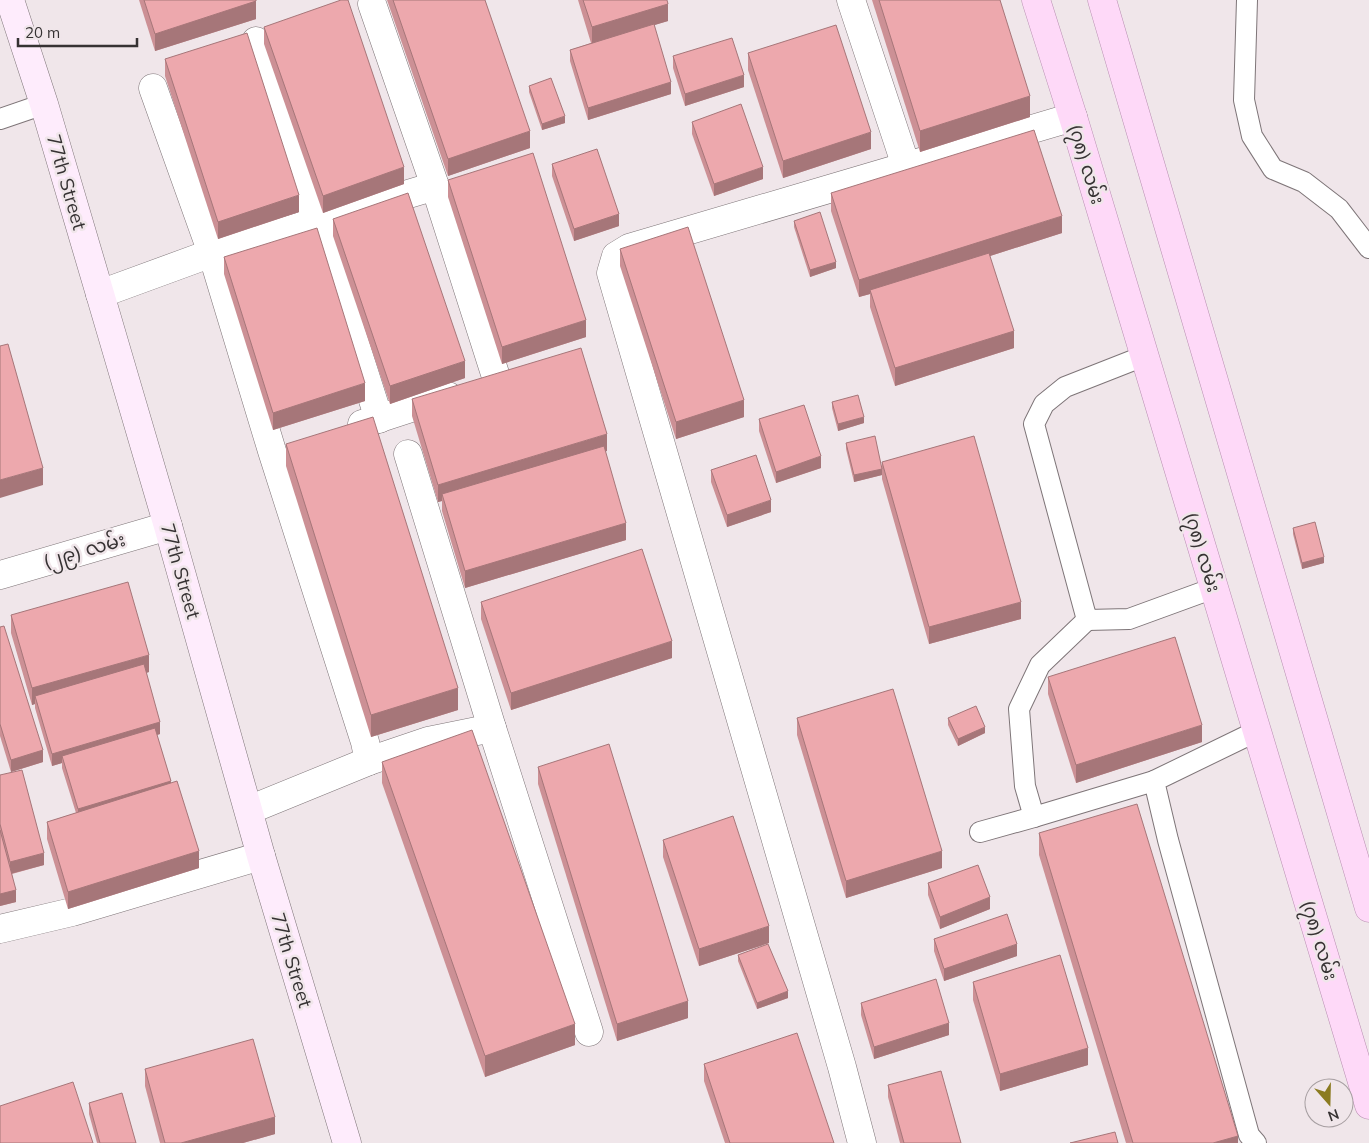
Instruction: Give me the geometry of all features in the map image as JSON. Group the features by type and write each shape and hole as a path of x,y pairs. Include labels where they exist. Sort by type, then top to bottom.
{"main road":[{"name":"(၇၈) လမ်း","path":"1036,0 1073,117 1369,1104"},
{"path":"1102,0 1369,908"}],"street":[{"name":"77th Street","path":"10,0 44,104 168,526 261,856 347,1143"},
{"path":"852,0 906,166"},
{"path":"372,4 435,186 497,380"},
{"path":"256,41 379,419"},
{"path":"153,88 212,253 272,451 365,742 368,762"},
{"path":"862,1143 842,1067 611,273 616,256 629,248 1073,117"},
{"path":"100,294 212,253 435,186"},
{"path":"335,432 524,371"},
{"path":"272,451 299,443"},
{"path":"408,454 492,728 589,1032"},
{"name":"(၂၉) လမ်း","path":"0,575 168,526"},
{"path":"249,810 368,762 428,741 492,728"},
{"path":"0,930 72,912 261,856"}],"lane":[{"path":"1247,0 1244,100 1252,136 1273,168 1304,182 1339,209 1369,248"},
{"path":"0,119 44,104"},
{"path":"1087,620 1034,424 1044,404 1065,387 1144,356"},
{"path":"1034,817 1025,786 1019,709 1040,665 1087,620 1129,619 1214,588"},
{"path":"980,832 1154,781 1257,731"},
{"path":"1154,781 1168,840 1249,1135 1256,1143"}],"building":[{"path":"144,0 256,0 256,1 155,34"},
{"path":"341,0 348,0 404,167 323,196 264,27"},
{"path":"393,0 485,0 530,131 448,159"},
{"path":"583,0 667,0 668,4 592,27"},
{"path":"879,0 1000,0 1030,96 920,131"},
{"path":"654,24 671,82 588,108 570,50"},
{"path":"836,25 871,132 783,161 748,53"},
{"path":"247,33 299,195 218,222 165,59"},
{"path":"732,38 744,75 685,94 673,56"},
{"path":"551,78 565,116 542,124 529,86"},
{"path":"741,104 763,167 714,184 692,122"},
{"path":"1034,130 1062,216 859,280 831,193"},
{"path":"597,149 619,214 574,229 552,164"},
{"path":"533,153 586,320 502,347 448,180"},
{"path":"408,193 465,361 390,386 333,219"},
{"path":"820,212 836,262 810,270 794,221"},
{"path":"688,227 744,400 676,422 620,249"},
{"path":"317,228 365,383 273,413 224,257"},
{"path":"989,253 1014,331 895,368 870,290"},
{"path":"8,344 43,468 0,480 0,346"},
{"path":"581,348 607,434 438,485 412,399"},
{"path":"858,395 864,417 838,424 832,402"},
{"path":"804,405 821,456 776,472 759,419"},
{"path":"373,417 458,688 371,715 286,444"},
{"path":"875,436 882,469 854,475 846,443"},
{"path":"974,436 1021,602 929,627 882,462"},
{"path":"604,446 626,523 465,571 442,494"},
{"path":"756,455 771,500 727,515 711,470"},
{"path":"1315,522 1324,557 1302,563 1293,528"},
{"path":"642,549 672,641 511,693 481,602"},
{"path":"128,582 149,655 32,688 11,615"},
{"path":"4,626 43,750 11,760 0,724 0,627"},
{"path":"1175,637 1202,725 1076,765 1048,677"},
{"path":"144,664 160,722 52,754 35,696"},
{"path":"893,689 942,851 846,881 797,718"},
{"path":"976,706 985,727 958,739 948,718"},
{"path":"155,728 171,781 78,809 62,756"},
{"path":"472,730 575,1024 485,1056 382,762"},
{"path":"609,744 688,1001 617,1024 538,767"},
{"path":"22,770 44,853 10,862 0,824 0,775"},
{"path":"177,781 199,851 68,892 47,822"},
{"path":"1137,804 1238,1136 1213,1143 1133,1143 1039,833"},
{"path":"733,816 769,926 699,949 663,840"},
{"path":"0,830 16,890 0,894"},
{"path":"978,865 990,897 940,917 928,883"},
{"path":"1007,914 1017,944 944,969 934,939"},
{"path":"768,944 788,991 757,1003 738,955"},
{"path":"1060,955 1088,1048 1000,1074 973,982"},
{"path":"936,979 949,1023 874,1047 861,1003"},
{"path":"797,1033 834,1143 730,1143 704,1064"},
{"path":"253,1039 275,1117 181,1143 165,1143 145,1069"},
{"path":"941,1071 961,1143 904,1143 888,1085"},
{"path":"73,1082 93,1143 0,1143 0,1106"},
{"path":"122,1093 136,1143 100,1143 89,1103"},
{"path":"1115,1132 1118,1143 1070,1143"}]}
